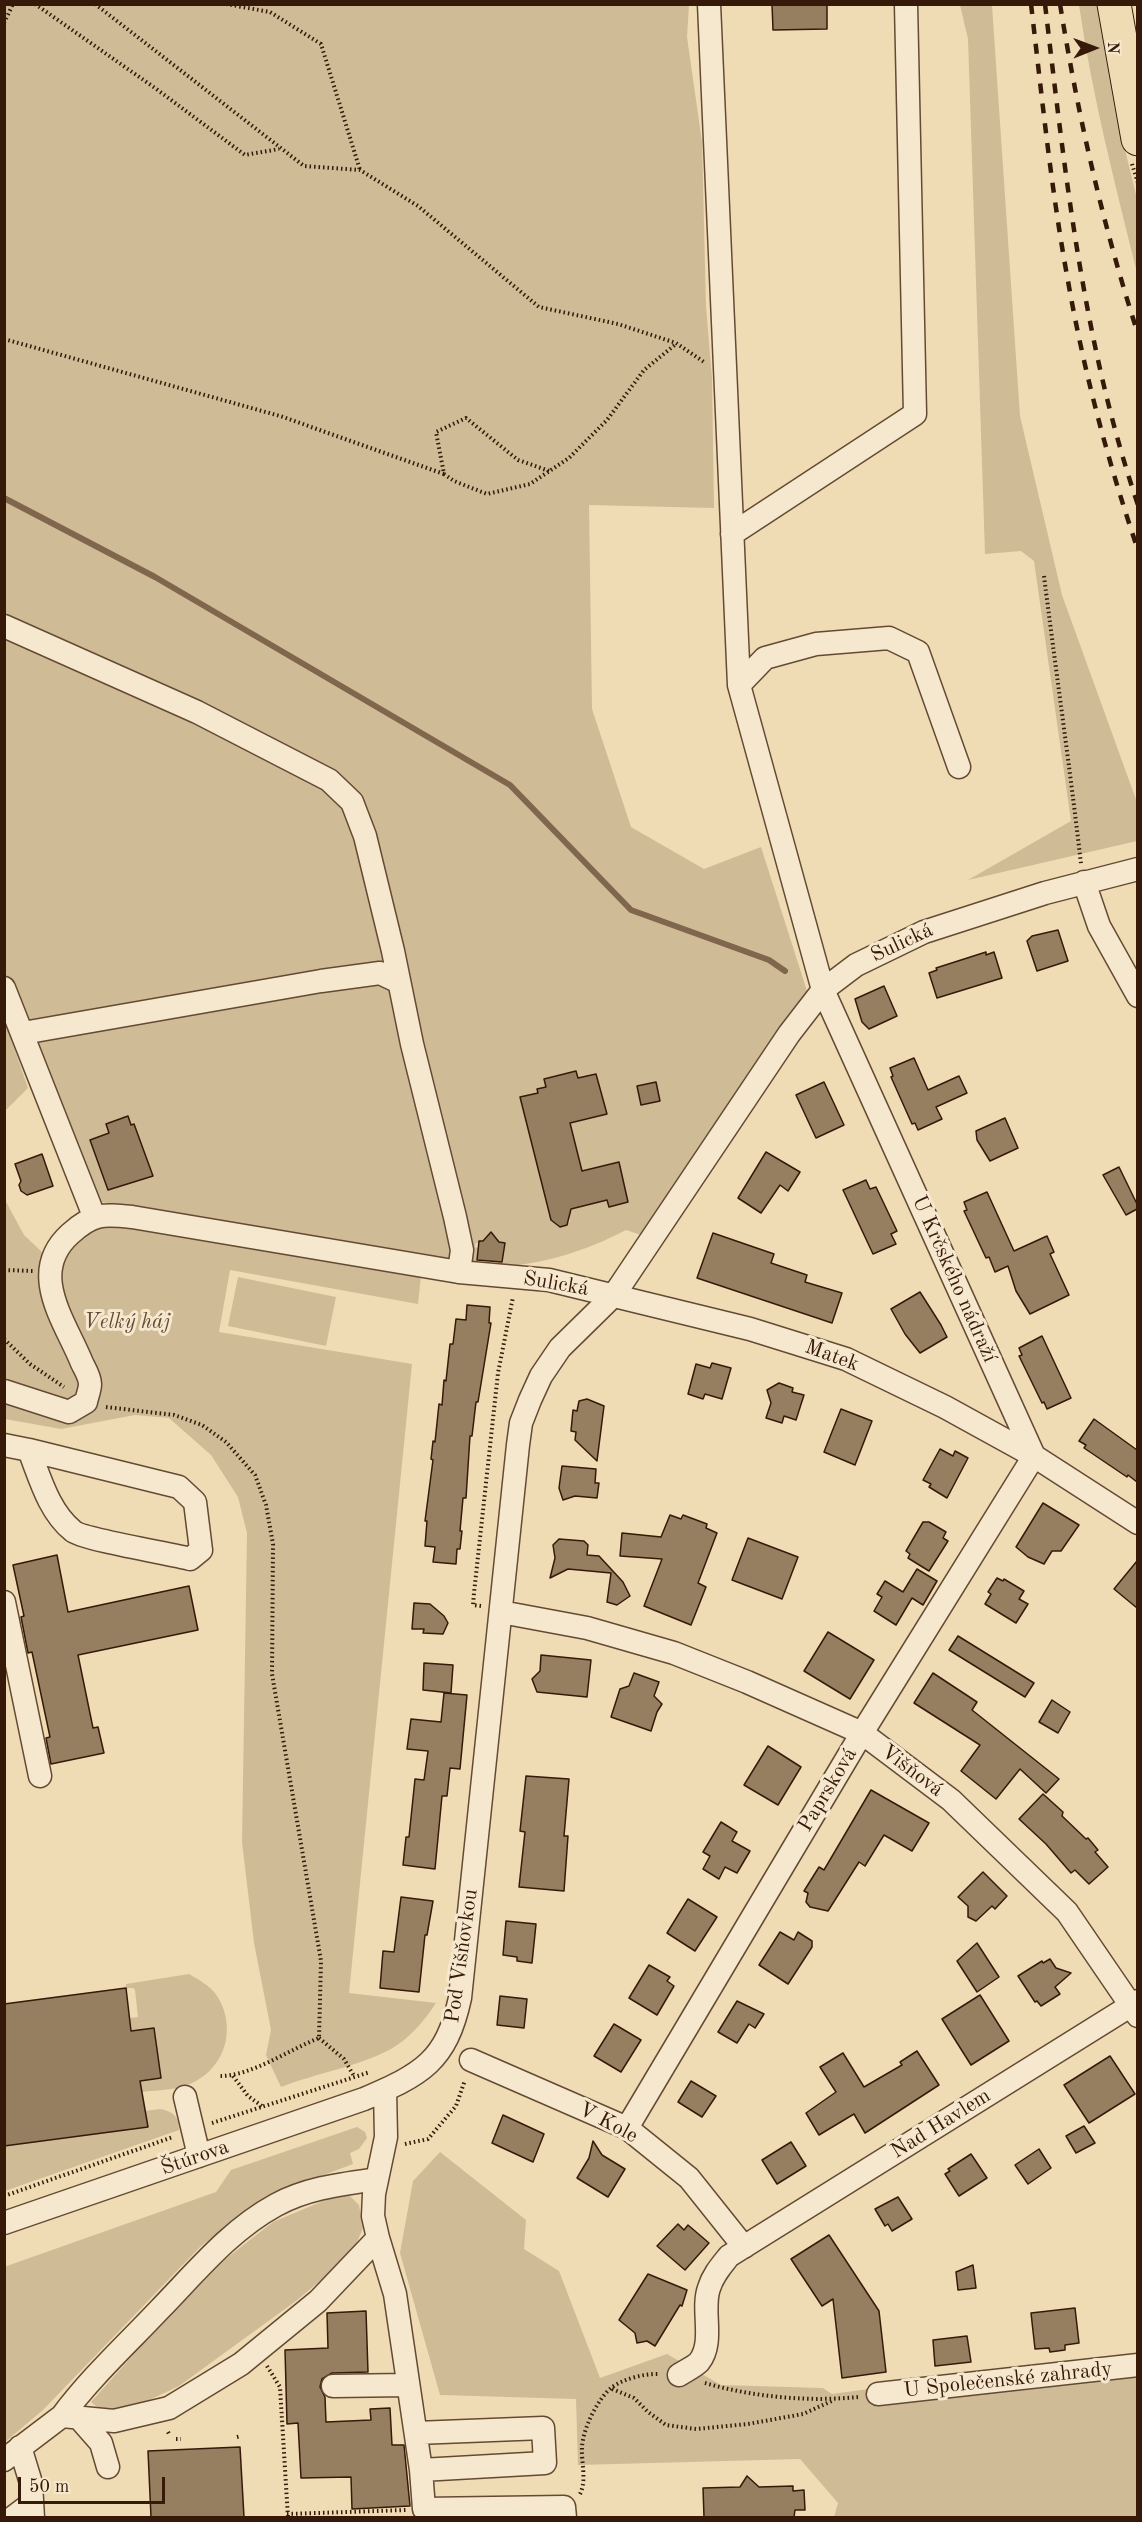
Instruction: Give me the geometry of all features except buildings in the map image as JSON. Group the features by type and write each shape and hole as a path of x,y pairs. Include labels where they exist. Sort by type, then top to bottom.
{"highway":[{"path":"1114,4 1137,139"}],"street":[{"name":"U Krčského nádraží","path":"709,4 739,685 823,990 1034,1456"},
{"path":"732,534 915,414 906,4"},
{"path":"4,626 197,712 329,780 352,802 365,836 460,1239 462,1250 459,1272"},
{"path":"739,685 765,658 816,644 889,638 918,652 959,767"},
{"name":"Sulická","path":"94,1216 101,1214 132,1216 459,1272 549,1280 614,1295 789,1034 823,990 856,965 924,932 981,912 1137,869"},
{"path":"1084,882 1099,926 1137,996"},
{"path":"23,1033 321,981 380,973 399,982"},
{"path":"4,988 94,1216 58,1244 48,1271 59,1316 90,1382 86,1402 69,1412 4,1392"},
{"name":"Matek","path":"614,1295 750,1329 846,1359 945,1407 1034,1456"},
{"name":"Pod Višňovkou","path":"379,2080 416,2073 435,2058 449,2038 454,2025 465,1959 515,1466 522,1423 541,1376 560,1348 614,1295"},
{"path":"4,1444 29,1450 179,1486 195,1502 201,1550 190,1558 75,1533 59,1517 44,1489 29,1450"},
{"path":"1034,1456 1137,1523"},
{"name":"Paprsková","path":"627,2128 862,1733 1034,1456"},
{"path":"4,1602 40,1776"},
{"name":"Višňová","path":"501,1612 588,1628 674,1653 747,1682 862,1733 951,1800 1067,1912 1135,2008"},
{"name":"Nad Havlem","path":"679,2375 699,2361 707,2342 708,2289 717,2271 729,2256 1135,2008"},
{"name":"V Kole","path":"471,2060 627,2128 689,2178 744,2247"},
{"path":"379,2080 386,2137 372,2216 395,2294 421,2470 424,2509 564,2512"},
{"name":"Štúrova","path":"4,2223 364,2099 379,2080"},
{"path":"185,2097 199,2156"},
{"path":"12,2517 32,2510 31,2483 12,2454 70,2417 82,2390 217,2251 259,2215 278,2204 333,2185 377,2179"},
{"path":"70,2417 114,2421 169,2408 241,2364 318,2301 378,2238"},
{"name":"U Společenské zahrady","path":"878,2394 1137,2365"},
{"path":"333,2385 408,2385"},
{"path":"70,2417 101,2443 108,2466"},
{"path":"416,2433 543,2428 544,2463 421,2470"}],"path":[{"path":"4,22 13,4"},
{"path":"35,4 155,88 245,155 280,149"},
{"path":"95,4 304,166 360,170 418,206 539,307 618,324 676,343 725,373"},
{"path":"226,4 270,12 321,44 360,170"},
{"path":"4,339 280,416 444,474 454,481 487,494 530,484 569,458 607,420 644,369 676,343"},
{"path":"444,474 436,432 466,418 518,460 549,471"},
{"path":"1044,576 1084,882"},
{"path":"4,1270 48,1271"},
{"path":"474,1593 498,1372 517,1277"},
{"path":"4,1339 30,1364 86,1402 114,1410 174,1415 202,1425 226,1442 255,1475 266,1505 273,1544 272,1674 321,1961 319,2038"},
{"path":"319,2038 344,2059 364,2099"},
{"path":"220,2076 233,2076 319,2038"},
{"path":"233,2076 248,2096 262,2106"},
{"path":"208,2124 354,2076 379,2080"},
{"path":"4,2196 173,2137"},
{"path":"258,2350 280,2387 288,2516 424,2509"},
{"path":"564,2512 576,2502 583,2487 582,2446 590,2416 611,2388 646,2373 679,2375 731,2390 835,2399 878,2394"},
{"path":"611,2388 634,2397 648,2412 666,2425 696,2429 748,2424 803,2414 835,2399"}],"green space":[{"path":"4,5 689,5 687,37 702,142 706,306 712,378 714,508 589,505 592,709 631,827 704,869 761,847 807,991 641,1235 626,1230 594,1245 562,1256 494,1267 494,1263 502,1261 505,1243 497,1242 494,1236 485,1242 476,1243 477,1261 480,1265 449,1264 343,1241 101,1202 5,977","holes":["596,1074 606,1114 558,1126 574,1137 579,1157 570,1174 618,1162 628,1202 610,1207 607,1200 569,1210 570,1221 567,1225 560,1227 549,1214 520,1097 538,1093 546,1087 544,1079 578,1078","655,1082 660,1101 641,1105 637,1087","128,1116 131,1125 134,1124 153,1176 109,1190 102,1174 109,1133 106,1125"]},
{"path":"960,5 992,5 1020,416 1062,595 1138,805 1137,841 968,880 1071,821 1034,561 1021,551 985,554 968,39"},
{"path":"1079,5 1098,5 1119,125 1137,199 1137,273 1097,106"},
{"path":"4,1019 28,1088 5,1111 4,1111"},
{"name":"Velký háj","path":"4,1198 24,1235 43,1253 63,1255 85,1230 117,1219 421,1276 418,1304 230,1270 219,1332 412,1364 349,1993 436,2003 410,2035 398,2045 378,2055 281,2087 266,2055 271,2030 254,1943 242,1842 247,1533 238,1497 211,1455 169,1418 135,1415 61,1429 5,1419"},
{"path":"238,1277 336,1297 326,1346 228,1326"},
{"path":"189,1974 211,1989 220,2001 227,2023 224,2046 214,2066 196,2081 177,2088 142,2092 129,2018 138,2017 135,1990 128,1988 126,1991 126,1984"},
{"path":"161,2109 175,2116 179,2130 5,2191 4,2146 147,2127 144,2111"},
{"path":"357,2127 365,2132 367,2138 359,2149 350,2153 353,2164 271,2195 236,2218 200,2247 43,2410 5,2442 4,2267 216,2192 231,2170"},
{"path":"440,2152 526,2220 524,2249 559,2271 600,2378 667,2354 721,2385 823,2388 832,2394 869,2389 1137,2372 1137,2517 834,2517 838,2503 800,2459 578,2465 576,2399 440,2395 400,2253 413,2181"},
{"path":"340,2194 350,2196 359,2205 363,2228 352,2254 296,2301 179,2386 145,2402 118,2409 101,2410 91,2402 205,2275 273,2222"}],"waterway":[{"path":"4,498 155,577 510,785 631,910 769,960 785,971"}],"railway":[{"path":"1031,4 1052,177 1074,315 1098,417 1138,550"},
{"path":"1045,4 1078,257 1103,382 1138,505"},
{"path":"1060,4 1093,170 1138,334"}]}
